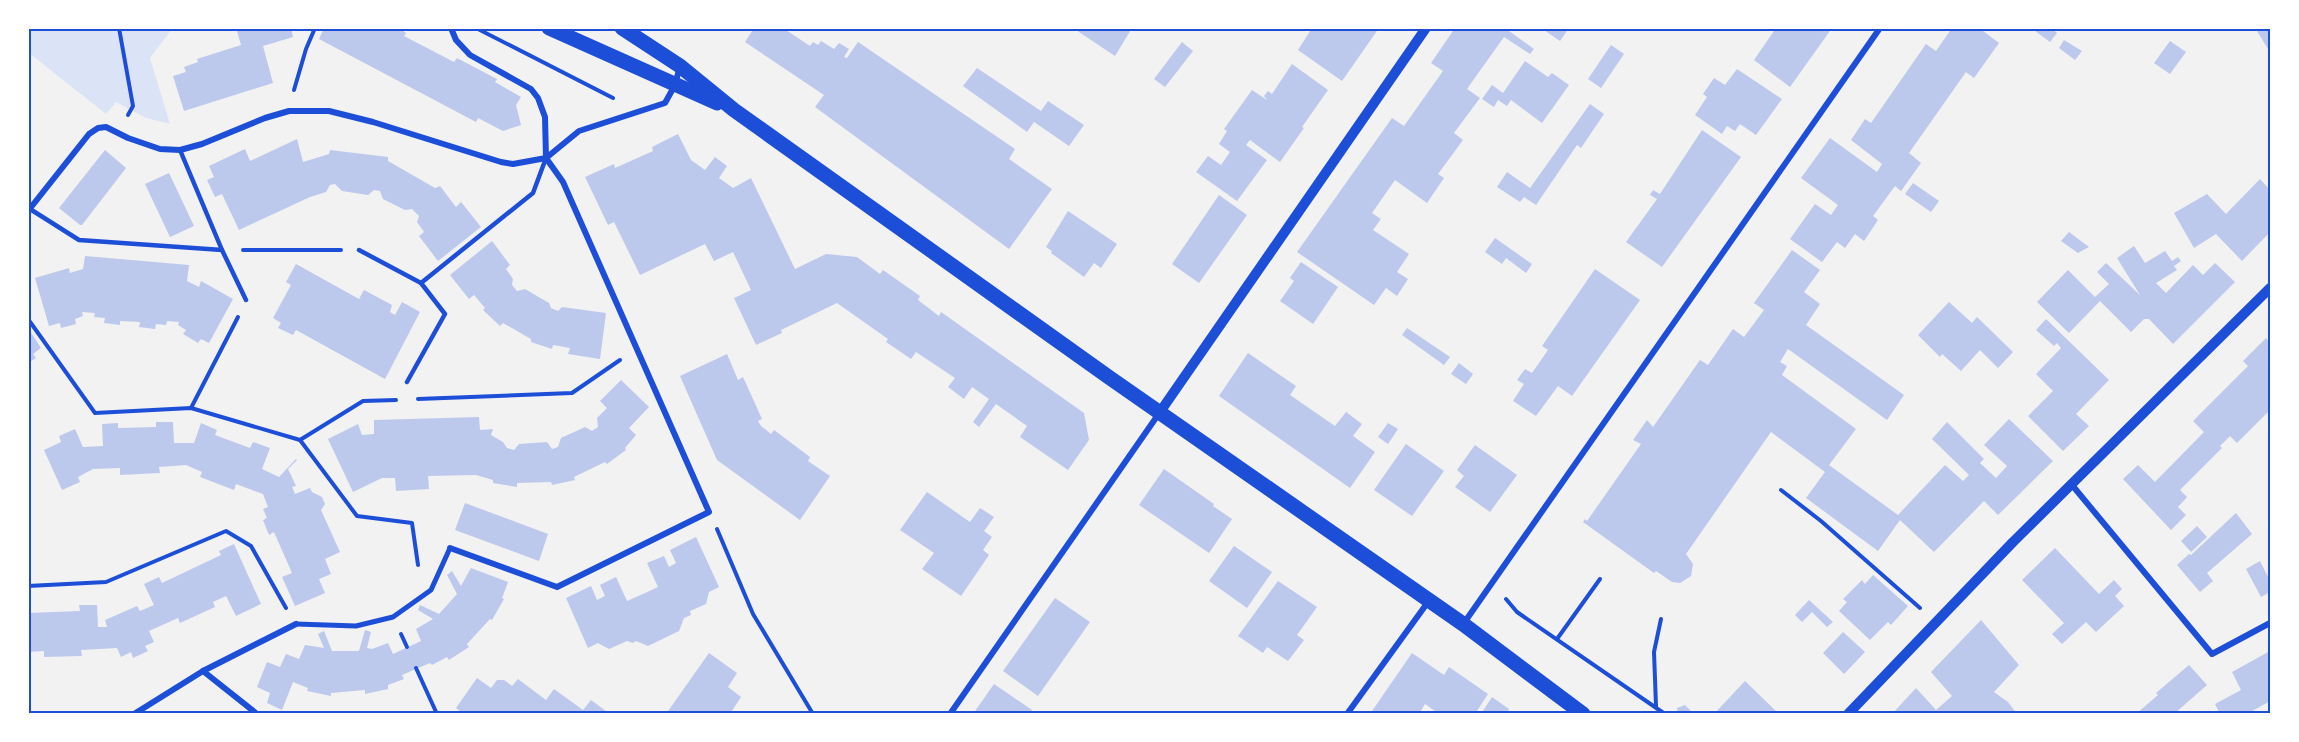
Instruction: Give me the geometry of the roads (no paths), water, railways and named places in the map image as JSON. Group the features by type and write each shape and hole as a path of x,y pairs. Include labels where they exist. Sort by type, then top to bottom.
{"main road":[{"path":"549,28 675,86 734,110"},
{"path":"622,28 680,66 734,110 1462,624 1583,714"}],"street":[{"path":"134,714 203,671 296,624 357,626 393,617 431,590 450,548 557,587 709,512 638,347 563,182 546,158 545,117 538,98 531,89 470,55 456,40 451,28"},
{"path":"950,714 1426,28"},
{"path":"1462,624 1880,28"},
{"path":"29,210 89,134 98,128 106,127 128,138 160,148 180,150 202,144 265,118 288,111 309,110 349,115 513,164 546,158 579,131 665,103 675,86 680,66"},
{"path":"1848,714 1942,613 2271,288"},
{"path":"2072,485 2212,654 2271,623"},
{"path":"1347,714 1428,602"},
{"path":"203,671 257,714"}],"lane":[{"path":"180,150 222,250 246,300"},
{"path":"421,283 533,194 546,158"},
{"path":"29,210 79,240 222,250"},
{"path":"359,250 421,283 445,314 407,381"}]}
